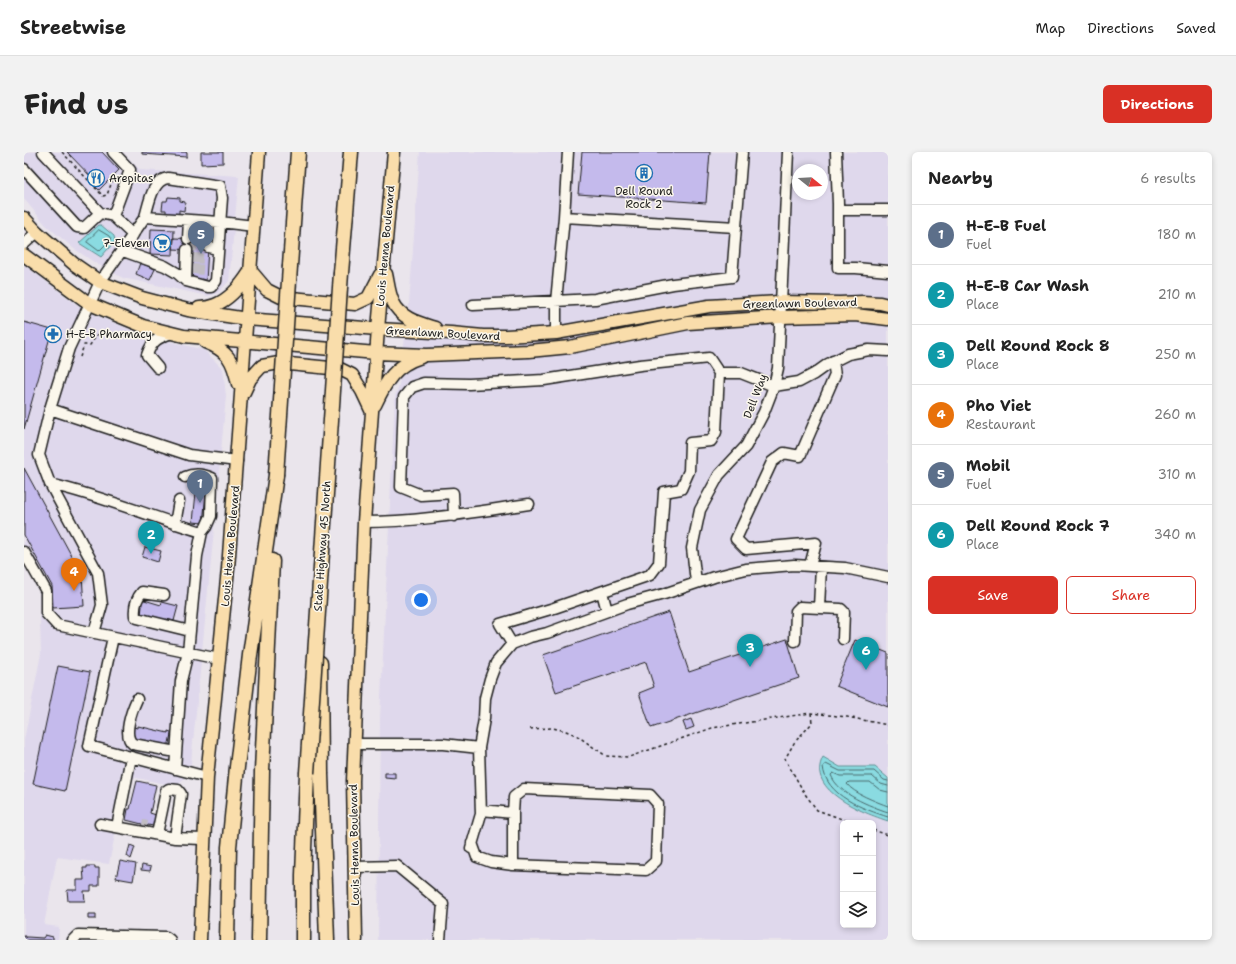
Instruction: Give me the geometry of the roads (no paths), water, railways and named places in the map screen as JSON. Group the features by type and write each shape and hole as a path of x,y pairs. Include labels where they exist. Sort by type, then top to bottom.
{"highway":[{"path":"259,940 262,771 276,475 298,152"},
{"name":"State Highway 45 North","path":"303,940 303,875 314,773 320,581 341,273 351,152"},
{"path":"227,940 229,847 237,767 250,655 276,475"},
{"path":"314,773 327,940"}],"main road":[{"name":"Louis Henna Boulevard","path":"200,940 203,839 207,777 237,462 240,399 259,152"},
{"name":"Louis Henna Boulevard","path":"356,940 353,781 364,522 376,353 394,152"},
{"name":"Greenlawn Boulevard","path":"24,218 37,232 74,264 100,282 142,298 188,310 247,319 483,336 506,336 556,333 709,306 780,302 862,302 888,305"},
{"name":"Greenlawn Boulevard","path":"24,254 90,304 143,326 184,336 376,353 427,355 529,351 570,347 688,323 780,316 855,315 888,319"},
{"path":"188,310 214,306 228,297 240,287 250,270 267,290 281,297 354,304 368,298 376,285 384,266"},
{"path":"384,266 393,302 399,311 412,320 451,333"},
{"path":"529,351 544,347 551,343 556,333"},
{"path":"184,336 218,347 229,358 235,371 240,399"},
{"path":"372,411 385,382 394,372 414,359 427,355"},
{"path":"240,399 250,379 262,366 279,363 340,369 352,376 362,391 372,411"}],"street":[{"path":"43,152 100,213 113,216 133,235"},
{"path":"556,333 556,302 568,152"},
{"path":"473,305 595,299 672,284 732,277 742,152"},
{"name":"Dell Way","path":"696,582 692,548 700,510 719,475 746,446 764,412 774,386 778,368 788,152"},
{"path":"836,152 838,268 888,271"},
{"path":"113,216 130,170 119,154"},
{"path":"24,168 77,227 84,228 100,213"},
{"path":"94,633 102,605 98,573 50,484 40,455 50,410 69,348 100,282 145,216 156,183 162,179 168,178 220,186 222,198 220,222 214,237 211,270 216,281 211,287 186,281 177,273 165,266 123,250"},
{"path":"838,210 888,210"},
{"path":"145,216 254,226"},
{"path":"564,216 736,227"},
{"path":"189,220 190,236"},
{"path":"24,244 37,232"},
{"path":"186,281 189,269 189,255"},
{"path":"158,368 147,356 150,346 158,338 172,333"},
{"path":"719,373 741,373 774,386 799,382 848,354 869,350 888,351"},
{"path":"454,516 453,493 421,495 401,487 404,397 412,387 424,383 465,385 544,380 640,364 709,358 719,373 716,432 711,441 690,443 689,471 680,489 664,492 659,563 650,575 602,592 500,624 512,644"},
{"path":"810,566 816,543 746,549 736,539 772,462 784,453 800,456 835,374 834,361"},
{"path":"50,410 189,455 237,462"},
{"path":"175,768 181,681 188,652 197,556 202,532 211,516 212,478 204,474 185,477"},
{"path":"50,484 80,491 202,532"},
{"path":"175,524 178,501"},
{"path":"364,522 388,522 454,516 529,504"},
{"path":"24,552 46,591 46,613 57,625 219,659"},
{"path":"513,865 514,797 524,788 650,795 658,804 656,861 646,870 513,865 491,862 477,857 471,846 480,810 478,748 484,719 485,698 496,663 512,644 696,582 746,569 794,565 845,568 888,576"},
{"path":"819,607 821,567"},
{"path":"164,594 142,592 138,597 135,616 137,618 190,631"},
{"path":"602,592 607,611"},
{"path":"795,641 796,611 800,607 841,609 844,612 843,639"},
{"path":"113,637 89,746 207,777"},
{"path":"137,700 133,707 127,735 129,741 133,744 176,752"},
{"path":"355,744 443,744 478,748"},
{"path":"117,827 131,757"},
{"path":"158,831 166,791 169,788 178,790 181,794 175,838"},
{"path":"480,810 513,813"},
{"path":"120,814 126,822 145,825 175,838 203,839"},
{"path":"100,824 158,831"},
{"path":"355,867 397,866 443,904 440,940"},
{"path":"73,940 78,935 106,938 166,937 170,940"}],"water":[{"path":"99,225 114,236 115,241 101,257 79,243"},
{"path":"823,757 840,767 875,767 888,778 888,821 852,806 829,790 822,780 820,769"}],"tunnel":[{"path":"195,235 209,237"},
{"path":"187,246 208,247"},
{"path":"193,258 207,259"},
{"path":"193,269 206,270"},
{"path":"142,825 147,826"}],"place":[{"name":"Dell Round Rock 2","path":"644,173"},
{"name":"Arepitas","path":"96,178"},
{"name":"7-Eleven","path":"162,243"},
{"name":"Mobil","path":"201,254"},
{"name":"H-E-B Pharmacy","path":"53,334"},
{"name":"H-E-B Fuel","path":"200,503"},
{"name":"H-E-B Car Wash","path":"151,554"},
{"name":"Pho Viet","path":"74,591"},
{"name":"Dell Round Rock 8","path":"750,667"},
{"name":"Dell Round Rock 7","path":"866,670"}]}
